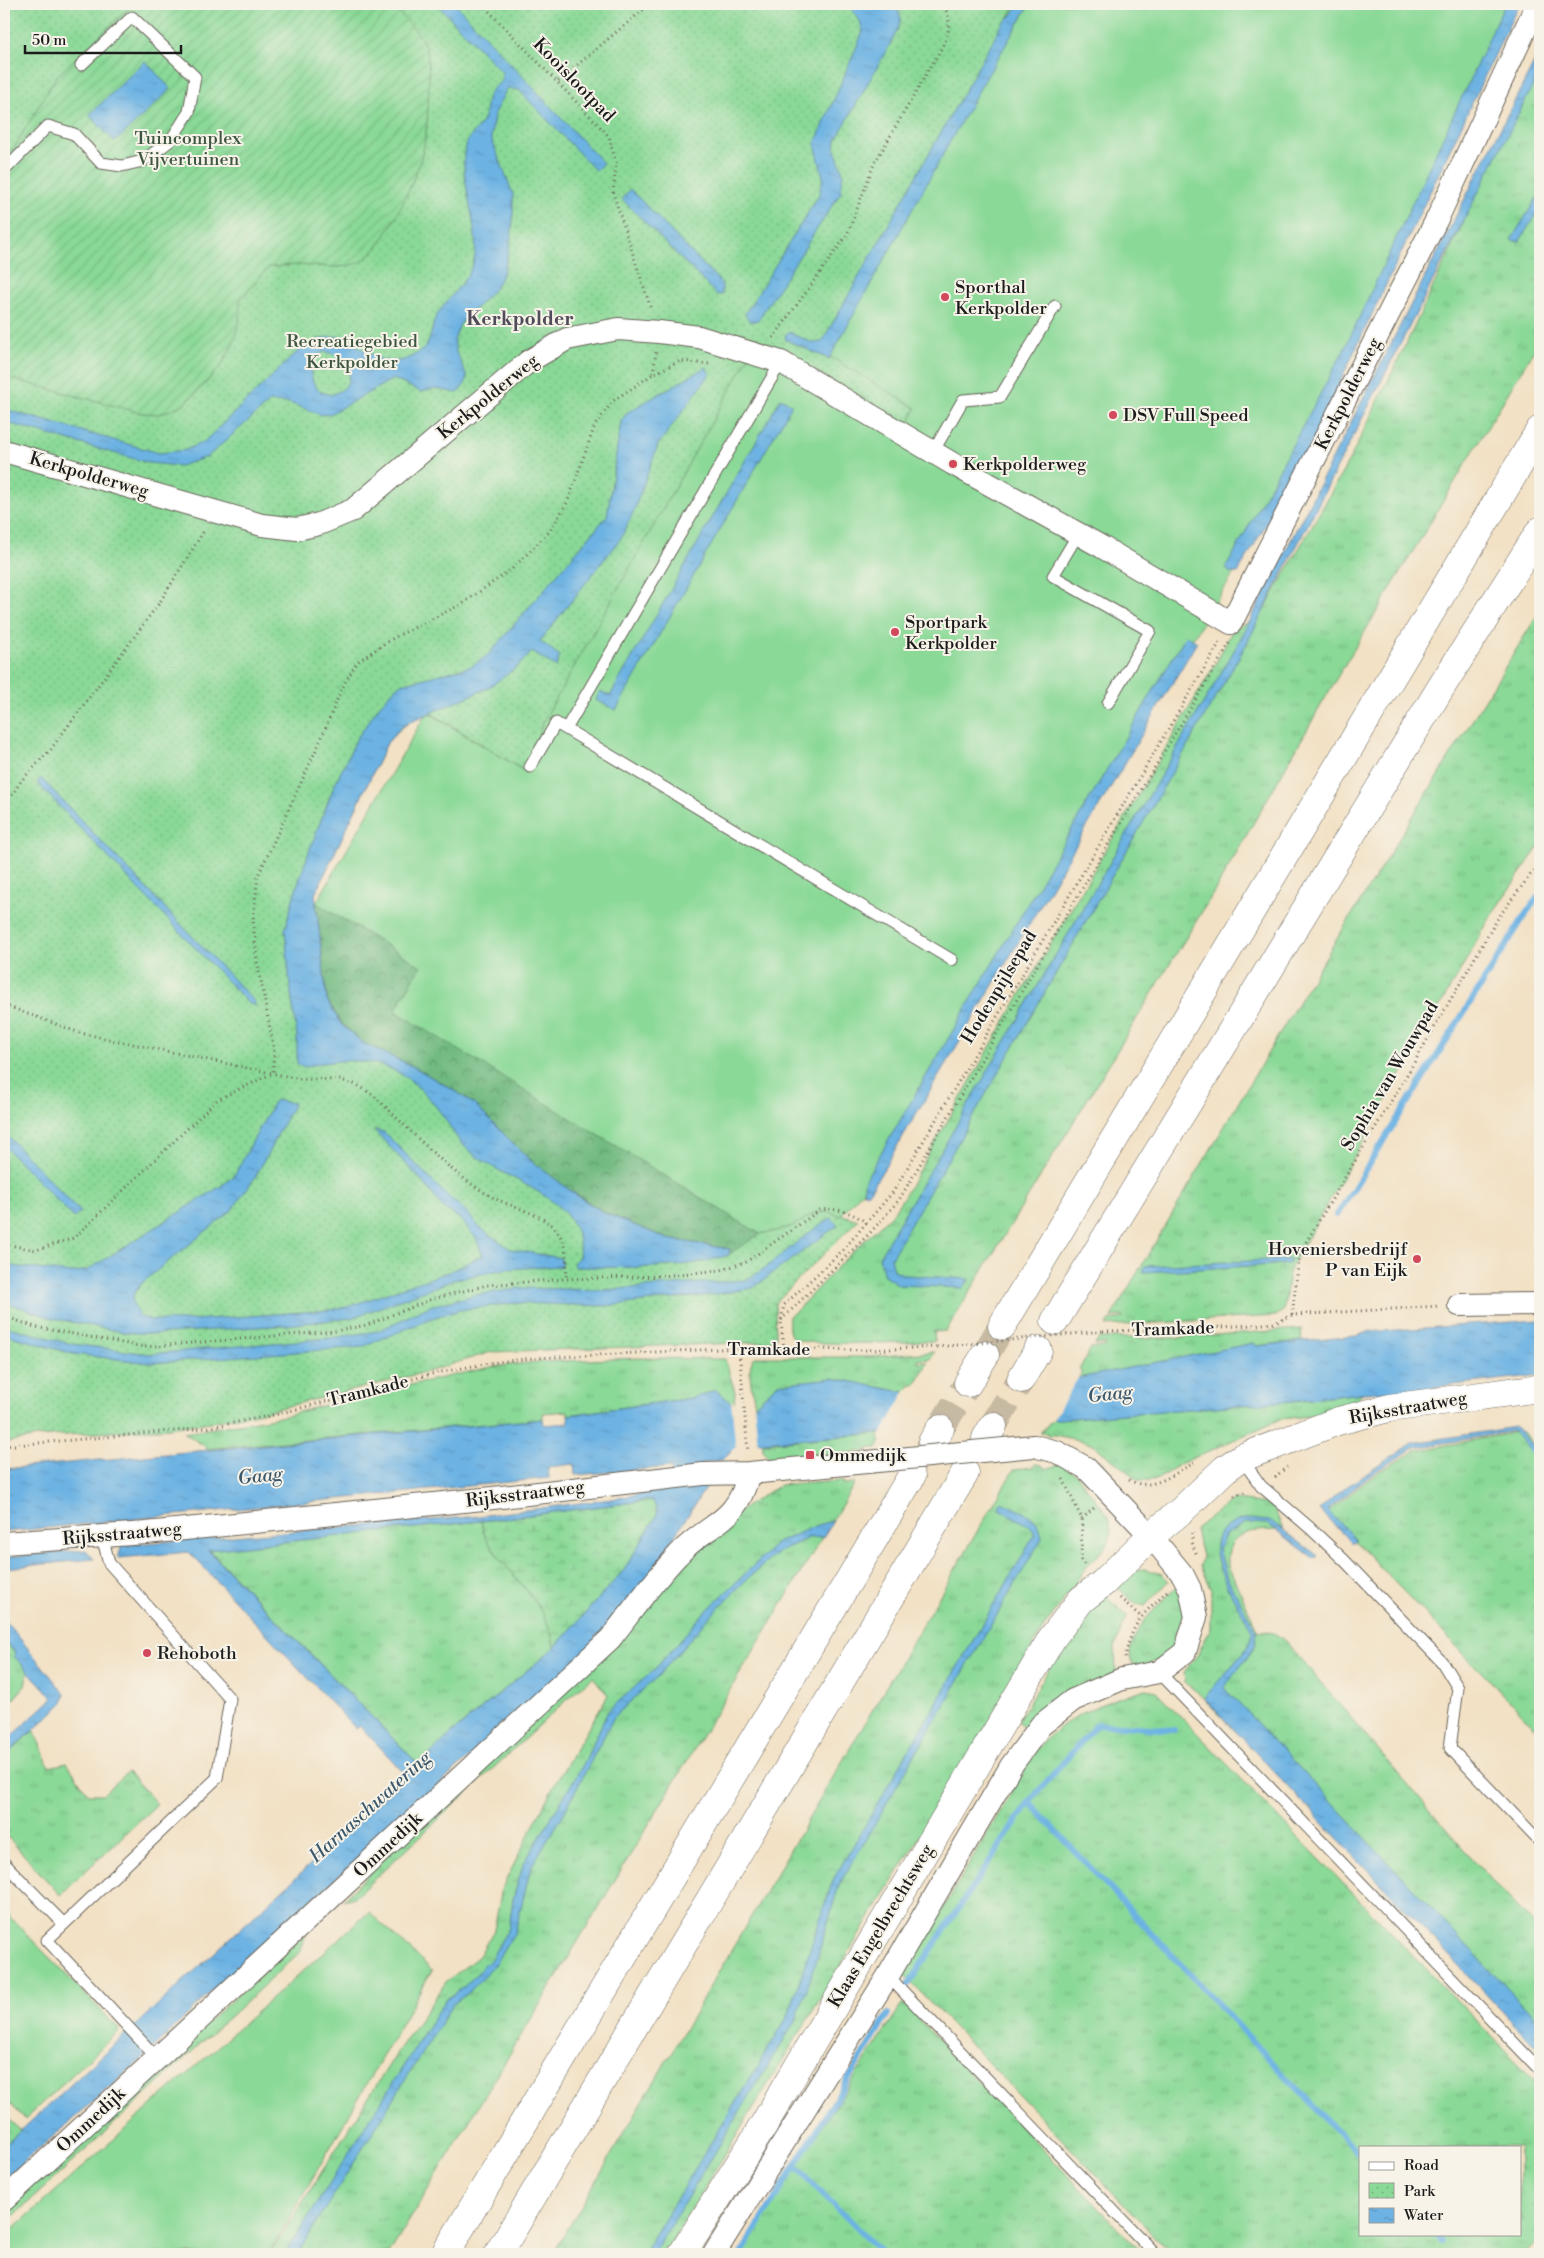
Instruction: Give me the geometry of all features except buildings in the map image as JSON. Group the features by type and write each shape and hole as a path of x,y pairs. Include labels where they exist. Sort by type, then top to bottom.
{"main road":[{"path":"1002,1326 1540,430"},
{"path":"1055,1321 1440,689 1540,531"},
{"path":"1021,1379 1038,1350"},
{"path":"968,1383 985,1355"},
{"name":"Rijksstraatweg","path":"1145,1530 1182,1510 1233,1463 1338,1421 1389,1408 1540,1388"},
{"path":"498,2254 965,1473"},
{"path":"445,2254 911,1477"},
{"name":"Klaas Engelbrechtsweg","path":"682,2254 757,2136 1052,1638 1097,1577 1145,1530"}],"street":[{"name":"Kerkpolderweg","path":"4,451 262,525 297,529 328,521 353,510 529,361 567,340 618,330 659,332 699,337 772,359 1078,534 1230,625 1438,217 1537,4"},
{"path":"1459,1305 1540,1304"},
{"name":"Rijksstraatweg","path":"4,1543 102,1536 493,1498 703,1474 748,1463 867,1462 1040,1447 1071,1458 1086,1468 1145,1530"},
{"name":"Ommedijk","path":"4,2200 154,2055 610,1639 679,1554 733,1511 741,1499 748,1463"},
{"name":"Klaas Engelbrechtsweg","path":"714,2254 888,1976 1011,1766 1042,1725 1073,1700 1122,1679 1159,1672 1186,1652 1196,1617 1187,1582 1145,1530"}],"lane":[{"path":"4,170 48,126 74,134 101,163 122,166 143,161 171,140 189,112 195,77 132,17 81,64"},
{"path":"933,452 963,400 1000,397 1055,306"},
{"path":"566,729 772,359"},
{"path":"1078,534 1053,576 1150,631 1108,703"},
{"path":"530,767 556,723 952,960"},
{"path":"1233,1463 1310,1528 1344,1560 1442,1662 1458,1688 1450,1748 1540,1842"},
{"path":"102,1536 109,1564 230,1699 217,1778 47,1940 154,2055"},
{"path":"1159,1672 1540,2070"},
{"path":"4,1863 64,1924"},
{"path":"888,1976 1156,2254"}],"path":[{"name":"Kooislootpad","path":"482,4 609,136 616,164 613,193 659,332"},
{"path":"558,81 650,4"},
{"path":"772,359 774,336 847,235 874,164 945,42 950,29 949,15 943,4"},
{"path":"273,1072 274,1049 257,961 254,928 258,876 322,737 341,690 357,662 396,637 469,599 512,569 550,531 568,501 595,426 613,401 653,374 680,361 711,365"},
{"path":"4,808 21,781 51,749 160,602 201,539 214,511"},
{"path":"784,1349 780,1321 870,1233 899,1200 1109,843 1230,644 1230,625"},
{"name":"Hodenpijlsepad","path":"780,1321 784,1305 823,1270 893,1192 1230,625"},
{"name":"Sophia van Wouwpad","path":"1292,1315 1300,1252 1401,1085 1498,918 1540,862"},
{"path":"4,1005 80,1033 300,1079 341,1080 357,1085 373,1095 467,1183 538,1216 556,1230 568,1254 566,1279"},
{"path":"4,1244 36,1250 74,1238 217,1100 273,1072"},
{"path":"4,1316 35,1327 144,1347 335,1331 367,1325 432,1299 486,1285 566,1279 661,1276 721,1270 746,1262 820,1210 835,1208 849,1211 867,1223"},
{"name":"Tramkade","path":"4,1446 207,1428 278,1414 436,1374 490,1363 534,1358 740,1348 868,1350 937,1347 1103,1332 1191,1329 1275,1323 1292,1315 1459,1305"},
{"path":"740,1348 748,1463"},
{"path":"1040,1447 1082,1519 1081,1560 1140,1616 1129,1637 1122,1679"}],"green space":[{"name":"Recreatiegebied Kerkpolder","path":"4,4 1016,4 830,355 916,408 909,424 789,356 543,722 526,772 429,712 411,722 401,728 387,743 315,894 327,1000 342,1024 363,1043 414,1067 457,1092 475,1105 501,1133 550,1177 605,1213 668,1239 730,1249 729,1254 760,1234 788,1227 815,1212 827,1210 858,1220 775,1303 776,1338 768,1342 491,1352 430,1371 272,1410 211,1422 169,1428 38,1437 4,1443"},
{"name":"Tuincomplex Vijvertuinen","path":"133,4 390,4 422,39 427,52 428,62 427,121 421,158 405,199 388,231 378,245 369,256 353,265 269,267 240,300 239,322 233,344 221,366 185,403 159,414 142,413 4,377 4,158 15,146 56,77"},
{"name":"Sportpark Kerkpolder","path":"1016,4 1506,4 1312,425 1235,572 1158,693 864,1189 840,1216 817,1212 795,1225 760,1234 395,1011 421,966 316,903 424,717 429,713 526,772 543,722 757,342 789,356 909,424 916,408 829,356"},
{"path":"1540,59 1540,340 1335,681 1214,892 946,1331 934,1332 935,1341 817,1343 793,1338 789,1331 789,1316 893,1213 906,1193 1217,661 1233,629 1253,621 1264,610 1350,459"},
{"path":"1540,611 1540,845 1494,911 1289,1271 1284,1310 1276,1316 1106,1326 1110,1320 1123,1318 1122,1316 1111,1317 1309,984"},
{"path":"316,903 421,966 396,1011 760,1234 729,1255 730,1249 668,1239 605,1213 550,1177 501,1133 475,1105 414,1067 363,1043 342,1024 327,1000"},
{"path":"1302,1329 1301,1341 1256,1346 1078,1378 1082,1372 1079,1370 1091,1348 1105,1347 1104,1344 1095,1345 1099,1338 1172,1338"},
{"path":"934,1352 930,1359 918,1360 918,1363 928,1362 915,1385 910,1385 906,1392 778,1384 755,1405 751,1387 750,1367 755,1357 870,1357"},
{"path":"640,1358 725,1359 735,1392 734,1405 716,1391 692,1398 568,1415 568,1411 543,1413 543,1419 205,1449 206,1447 184,1433 280,1417 352,1398 491,1367 538,1362"},
{"path":"1362,1393 1353,1405 1320,1415 1280,1419 1180,1464 1159,1478 1152,1480 1138,1480 1095,1446 1083,1441 1040,1433 1053,1419 1292,1401"},
{"path":"1522,1431 1540,1452 1540,1733 1327,1512 1378,1472 1415,1451"},
{"path":"881,1433 879,1438 881,1440 877,1448 868,1448 868,1451 771,1461 763,1450 763,1443"},
{"path":"1035,1464 1042,1465 1046,1469 1061,1464 1077,1475 1109,1517 1111,1533 1108,1544 1088,1565 1046,1624 967,1759 664,2254 553,2254 1014,1469 1035,1467"},
{"path":"843,1481 843,1484 855,1483 389,2254 270,2254 396,2054 446,1982 479,1956 494,1930 502,1888 552,1789 608,1695 593,1677 355,1897 343,1900 683,1557 751,1503 780,1485"},
{"path":"653,1500 657,1515 624,1570 554,1648 545,1618 528,1592 489,1543 481,1521"},
{"path":"1234,1500 1270,1504 1275,1510 1283,1530 1244,1534 1231,1544 1228,1553 1228,1566 1258,1631 1273,1633 1285,1641 1472,1859 1540,1931 1540,2047 1418,1915 1196,1691 1185,1683 1184,1672 1198,1654 1211,1628 1211,1590 1200,1566 1202,1556 1195,1529"},
{"path":"481,1521 489,1543 528,1592 545,1618 554,1648 450,1735 419,1765 208,1549"},
{"path":"1144,1569 1162,1574 1169,1581 1145,1606 1136,1604 1113,1584 1135,1570"},
{"path":"1176,1588 1185,1609 1182,1634 1166,1657 1136,1670 1130,1656 1131,1646 1135,1637 1147,1618"},
{"path":"1103,1594 1127,1616 1115,1646 1116,1674 1026,1730 1018,1721 1066,1640"},
{"path":"4,1640 16,1654 14,1656 28,1671 25,1686 4,1710"},
{"path":"1146,1689 1156,1691 1540,2086 1540,2238 1524,2254 1172,2254 904,1975 1037,1749 1061,1727 1100,1705"},
{"path":"34,1730 49,1767 67,1763 88,1794 103,1794 128,1772 157,1804 60,1895 4,1833 4,1757"},
{"path":"4,1911 120,2030 25,2119 4,2098"},
{"path":"369,1912 432,1970 269,2254 4,2254 4,2237"},
{"path":"306,1933 301,1951 4,2225 4,2206"},
{"path":"903,2003 1143,2254 739,2254"},
{"path":"4,2114 20,2131 4,2146"}],"water":[{"path":"437,4 455,4 603,163 596,171 519,90 507,88 494,114 491,138 513,194 513,220 510,245 504,270 496,287 460,324 454,340 456,352 467,376 465,384 458,393 436,389 421,392 393,379 330,414 322,415 289,403 270,402 207,457 180,466 149,463 4,422 4,409 159,453 186,450 205,441 297,352 318,340 336,336 344,338 372,355 387,361 402,360 421,351 428,344 437,315 465,279 473,264 475,255 474,228 464,169 464,156 467,142 483,120 489,94 502,81 502,72","holes":["328,352 339,357 349,372 346,386 331,395 319,390 315,386 311,375 312,365 318,355"]},
{"path":"848,4 893,4 899,12 899,24 894,37 836,140 835,149 843,173 841,192 758,320 750,322 745,314 819,195 823,177 815,144 863,32 860,21"},
{"path":"1019,4 1030,4 980,88 829,359 786,340 785,335 789,332 812,343 822,342 1003,23 1012,15"},
{"path":"1505,4 1519,4 1303,460 1238,573 1230,573 1226,568 1345,348"},
{"path":"1540,51 1540,72 1246,645 891,1258 894,1270 904,1275 970,1279 963,1288 899,1285 884,1275 879,1257 1239,642"},
{"path":"145,61 171,89 115,142 89,115"},
{"path":"630,189 722,284 722,295 716,294 622,199"},
{"path":"1540,193 1540,208 1519,242 1511,240"},
{"path":"706,367 710,374 658,445 633,513 621,538 540,641 560,656 556,667 532,652 517,667 488,688 409,722 400,728 387,743 315,894 327,1000 341,1024 363,1043 414,1067 457,1092 475,1105 529,1159 579,1197 605,1213 668,1239 730,1249 729,1255 691,1264 653,1267 575,1267 573,1263 579,1257 578,1236 569,1219 556,1204 480,1159 464,1146 433,1103 421,1089 407,1078 387,1068 364,1062 328,1062 304,1067 297,1064 297,1036 285,930 294,895 334,786 357,738 380,705 398,685 472,666 489,654 607,516 621,421 628,412"},
{"path":"781,398 792,405 616,710 596,700 600,691 610,696"},
{"path":"1186,635 1197,642 874,1185 867,1194 863,1192 865,1180"},
{"path":"41,778 253,1000 256,1006 249,1004 37,783"},
{"path":"275,1100 294,1103 256,1176 232,1210 143,1282 134,1293 132,1301 139,1316 151,1320 180,1321 330,1310 347,1307 451,1271 483,1255 476,1238 459,1218 442,1207 424,1183 374,1130 384,1132 444,1193 467,1212 479,1227 510,1249 561,1258 561,1266 505,1269 454,1280 351,1318 287,1325 153,1334 123,1332 52,1318 4,1302 4,1265 71,1273 88,1270 221,1186 234,1176"},
{"path":"4,1132 80,1212 74,1218 4,1146"},
{"path":"831,1218 838,1225 753,1288 711,1295 605,1306 515,1303 460,1310 435,1317 362,1347 151,1363 73,1354 4,1334 4,1326 72,1344 149,1354 331,1338 378,1331 430,1306 475,1295 522,1288 603,1290 746,1280 768,1266 809,1232"},
{"path":"1291,1259 1289,1264 1143,1272 1145,1266"},
{"name":"Gaag","path":"1540,1320 1540,1375 1292,1401 738,1444 722,1460 701,1464 706,1487 644,1584 605,1634 214,1989 143,2058 4,2179 4,2146 412,1771 406,1775 360,1726 356,1729 189,1552 118,1558 122,1545 480,1516 619,1498 672,1487 671,1467 575,1475 574,1464 548,1467 549,1478 4,1532 4,1469 543,1419 544,1425 569,1423 568,1415 692,1398 716,1390 734,1405 755,1405 778,1384 833,1378 903,1392 1078,1378 1254,1343 1256,1346 1356,1336 1368,1332","holes":["652,1500 656,1507 657,1515 624,1570 554,1648 450,1735 419,1765 208,1550 481,1521"]},
{"path":"1516,1427 1534,1448 1531,1452 1513,1431 1414,1448 1376,1471 1327,1510 1356,1539 1353,1543 1319,1510 1339,1492 1412,1443"},
{"path":"1001,1502 1033,1518 1042,1538 839,1885 814,1969 796,2020 653,2254 643,2254 788,2016 833,1880 1034,1536 1030,1526 999,1509"},
{"path":"1243,1519 1271,1521 1318,1556 1315,1559 1268,1524 1246,1523 1226,1534 1219,1548 1227,1578 1257,1632 1255,1647 1224,1688 1540,2023 1540,2051 1204,1698 1249,1646 1253,1632 1225,1581 1216,1552 1217,1540 1223,1530"},
{"path":"833,1521 823,1537 808,1538 780,1551 746,1580 706,1621 659,1675 614,1717 562,1817 531,1867 515,1932 493,1967 469,1992 452,2005 297,2254 285,2254 445,2000 464,1987 491,1959 509,1927 513,1899 523,1865 584,1763 608,1711 655,1669 702,1615 777,1543 817,1525"},
{"path":"86,1550 94,1559 4,1568 4,1557"},
{"path":"4,1619 65,1694 63,1703 4,1757 4,1743 53,1698 14,1656 16,1653 4,1640"}],"pier":[{"path":"1080,1375 1052,1421 880,1436 907,1389"},
{"path":"731,1400 735,1403 754,1403 758,1446 739,1447 736,1450"}],"waterway":[{"path":"1337,1215 1540,894"},
{"path":"1532,1450 1540,1459"},
{"path":"903,1992 1029,1802 1097,1724 1174,1730"},
{"path":"1029,1802 1359,2155"},
{"path":"741,2254 888,2014"},
{"path":"795,2166 883,2254"},
{"path":"1436,2236 1441,2242"}],"tunnel":[{"path":"985,1355 1002,1326"},
{"path":"993,1426 1021,1379"},
{"path":"940,1429 968,1383"}],"place":[{"name":"Sporthal Kerkpolder","path":"945,297"},
{"name":"DSV Full Speed","path":"1113,415"},
{"name":"Kerkpolderweg","path":"953,464"},
{"name":"Sportpark Kerkpolder","path":"895,632"},
{"name":"Hoveniersbedrijf P van Eijk","path":"1417,1259"},
{"name":"Ommedijk","path":"810,1455"},
{"name":"Rehoboth","path":"147,1653"}],"district":[{"name":"Kerkpolder","path":"520,319"}],"water label":[{"name":"Harnaschwatering","path":"370,1807"}]}
